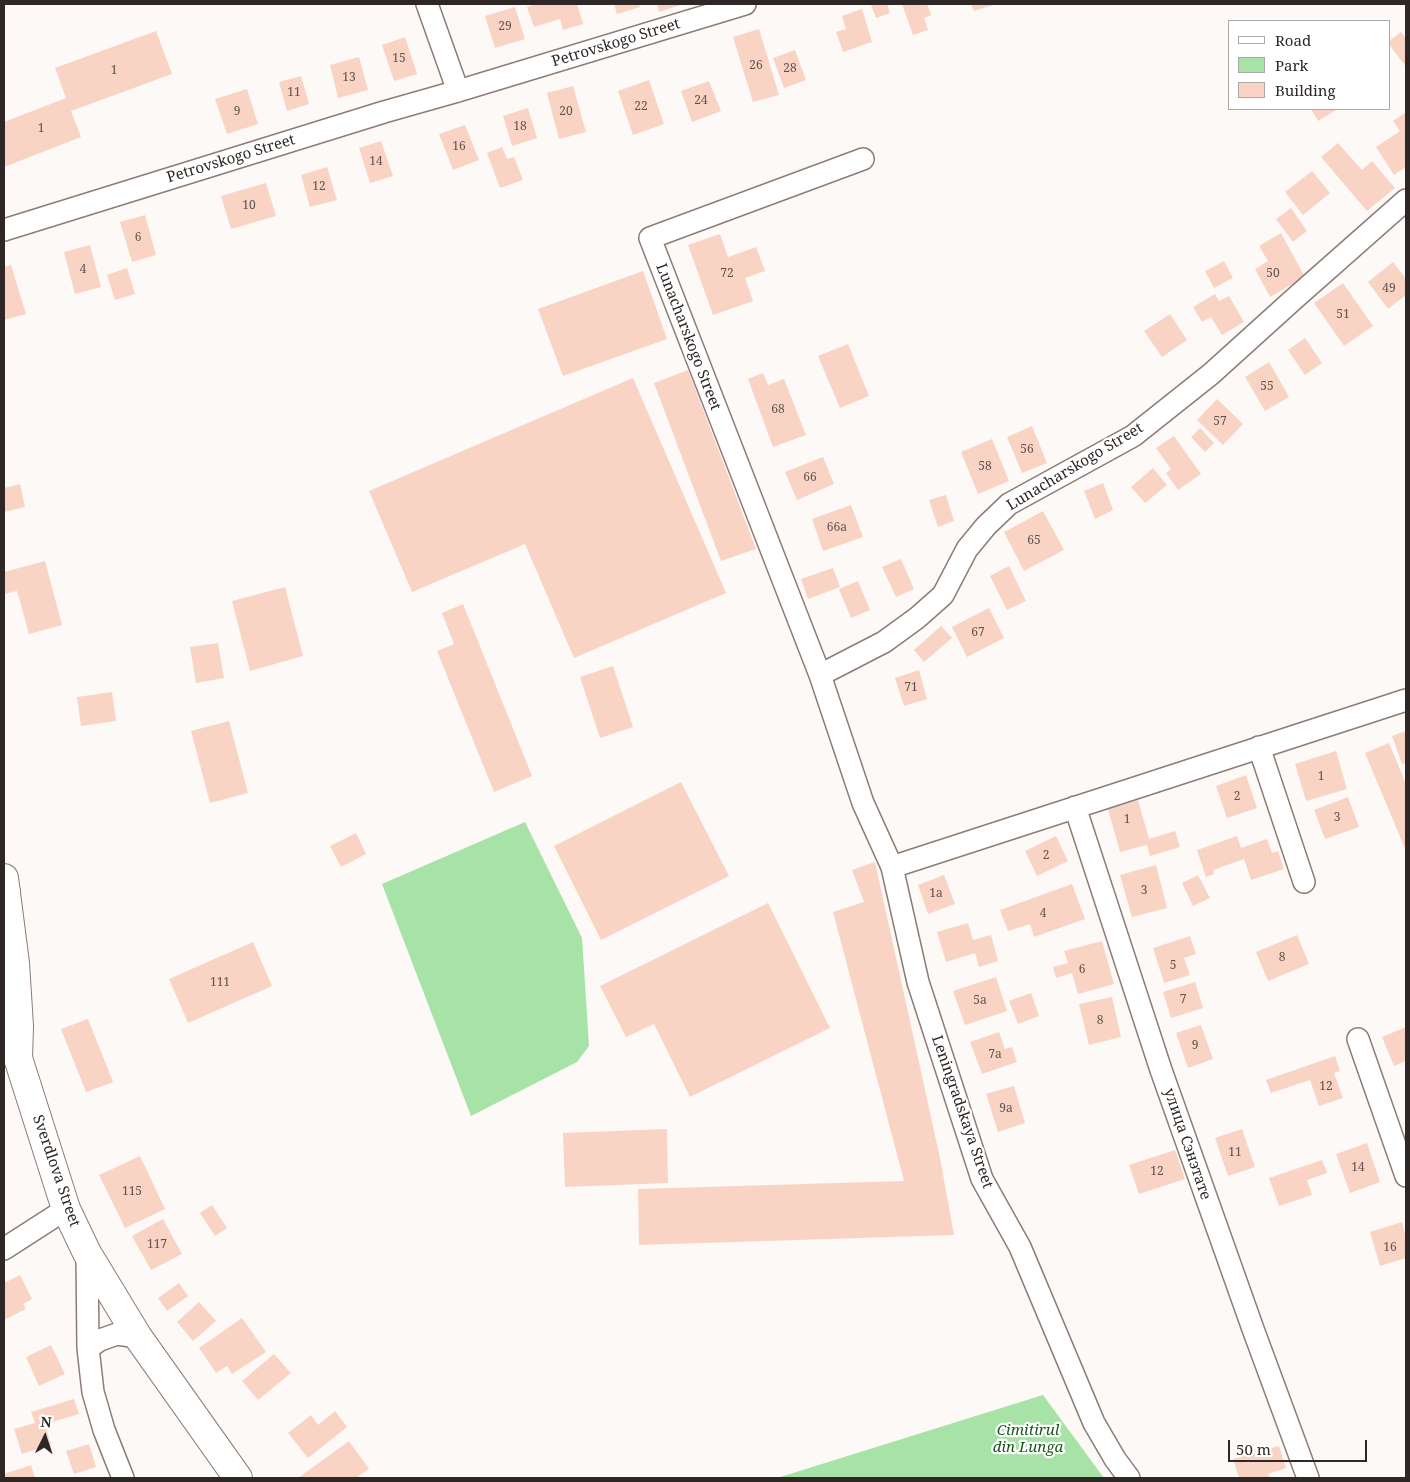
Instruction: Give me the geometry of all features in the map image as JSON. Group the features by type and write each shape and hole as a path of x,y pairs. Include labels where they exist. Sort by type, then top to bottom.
{"main road":[{"name":"Sverdlova Street","path":"5,888 15,963 20,1026 18,1058 66,1209 87,1253 138,1336 238,1478"},
{"path":"4,1023 18,1058"}],"street":[{"path":"426,4 458,92"},
{"name":"Petrovskogo Street","path":"4,230 384,112 458,92 745,4"},
{"name":"Lunacharskogo Street","path":"863,159 650,238 820,675 863,804 892,867"},
{"name":"Lunacharskogo Street","path":"820,675 884,642 917,618 943,595 967,549 986,526 1009,504 1133,436 1211,374 1406,200"},
{"path":"892,867 1406,700"},
{"path":"1259,747 1304,882"},
{"name":"улица Сэнэтате","path":"1075,807 1161,1070 1249,1320 1308,1478"},
{"name":"Leningradskaya Street","path":"892,867 918,982 982,1179 1020,1247 1094,1423 1115,1459 1129,1478"},
{"path":"1358,1039 1406,1176"},
{"path":"4,1249 66,1209"},
{"path":"87,1253 88,1348 93,1392 104,1430 123,1478"},
{"path":"88,1348 100,1340 117,1334 138,1336"}],"green space":[{"path":"525,822 582,938 589,1046 577,1062 471,1116 382,884"},
{"name":"Cimitirul din Lunga","path":"1043,1395 1104,1478 777,1478 902,1439"}],"building":[{"path":"536,4 577,4 583,24 563,30 560,19 534,27 527,7"},
{"path":"614,4 639,4 640,7 617,14"},
{"path":"657,4 684,4 659,12"},
{"path":"887,4 890,13 876,18 871,5"},
{"path":"902,4 927,4 931,15 924,18 928,30 913,35"},
{"path":"971,4 997,4 974,11"},
{"path":"515,7 525,39 495,48 485,16"},
{"path":"862,9 872,42 843,52 836,32 846,29 842,16"},
{"path":"759,29 779,95 753,102 733,37"},
{"path":"156,31 172,74 71,111 81,137 4,167 4,122 66,98 55,68"},
{"path":"1401,32 1406,38 1406,67 1390,45 1390,40"},
{"path":"405,37 417,74 394,81 382,45"},
{"path":"795,50 806,80 784,88 773,58"},
{"path":"359,57 368,90 338,98 330,65"},
{"path":"301,76 309,104 287,111 279,82"},
{"path":"649,80 664,124 633,135 618,91"},
{"path":"709,81 721,111 692,122 681,91"},
{"path":"573,86 586,132 559,139 547,93"},
{"path":"247,89 258,124 227,134 215,99"},
{"path":"528,108 537,138 512,146 503,116"},
{"path":"1312,110 1336,110 1318,121"},
{"path":"1406,112 1406,167 1394,175 1376,147 1400,131 1393,121"},
{"path":"465,125 479,160 453,170 439,134"},
{"path":"381,141 393,176 370,183 359,148"},
{"path":"1338,143 1362,170 1372,161 1395,188 1367,211 1321,157"},
{"path":"502,147 507,159 514,157 523,180 500,188 487,153"},
{"path":"327,167 337,200 310,207 301,175"},
{"path":"1312,171 1330,193 1303,215 1285,192"},
{"path":"266,183 276,216 231,229 221,196"},
{"path":"1291,208 1307,231 1293,242 1276,219"},
{"path":"145,215 156,255 132,262 120,222"},
{"path":"1281,233 1305,277 1270,297 1255,269 1268,261 1259,246"},
{"path":"720,234 728,257 756,247 765,271 745,278 753,301 713,315 688,245"},
{"path":"90,245 101,287 75,294 64,252"},
{"path":"1224,261 1233,278 1214,288 1205,271"},
{"path":"1393,262 1406,279 1406,295 1388,309 1368,282"},
{"path":"11,265 26,314 4,320 4,267"},
{"path":"127,268 135,294 115,300 107,275"},
{"path":"643,271 667,339 563,376 538,309"},
{"path":"1343,283 1373,326 1344,346 1314,303"},
{"path":"1215,294 1219,301 1229,296 1244,322 1222,335 1211,317 1202,322 1193,307"},
{"path":"1170,314 1187,340 1162,357 1144,331"},
{"path":"1305,338 1322,363 1305,375 1288,350"},
{"path":"848,344 869,396 840,408 818,356"},
{"path":"1269,362 1289,397 1265,411 1245,377"},
{"path":"688,370 756,549 721,561 654,383"},
{"path":"763,373 768,385 784,379 806,435 773,447 748,379"},
{"path":"633,378 726,593 574,658 525,544 412,592 369,491"},
{"path":"1217,399 1243,424 1223,445 1197,420"},
{"path":"1032,426 1047,463 1022,473 1007,437"},
{"path":"1200,428 1214,443 1205,452 1191,437"},
{"path":"1174,436 1201,474 1178,490 1166,473 1171,469 1156,448"},
{"path":"992,439 1009,481 978,494 961,452"},
{"path":"823,457 834,484 797,500 785,472"},
{"path":"1153,468 1167,485 1145,503 1131,487"},
{"path":"1103,483 1113,510 1095,519 1084,491"},
{"path":"20,484 25,507 4,512 4,488"},
{"path":"946,495 954,521 938,527 929,500"},
{"path":"851,505 863,537 823,551 812,519"},
{"path":"1043,511 1064,550 1024,571 1004,532"},
{"path":"901,559 914,589 896,597 882,567"},
{"path":"45,561 62,625 29,634 17,591 4,594 4,572"},
{"path":"1009,566 1026,601 1007,610 990,576"},
{"path":"833,568 840,587 808,599 801,579"},
{"path":"858,581 870,610 851,618 839,589"},
{"path":"285,587 303,656 250,671 232,601"},
{"path":"463,604 532,776 494,792 437,651 454,644 442,613"},
{"path":"989,608 1004,638 967,657 952,627"},
{"path":"941,626 952,638 924,662 914,650"},
{"path":"218,643 224,678 196,683 190,647"},
{"path":"613,666 633,727 600,738 580,677"},
{"path":"919,670 927,699 904,706 895,678"},
{"path":"112,692 116,721 81,726 77,697"},
{"path":"229,721 248,793 210,803 191,731"},
{"path":"1406,731 1406,763 1402,764 1392,736"},
{"path":"1389,743 1406,784 1406,851 1365,753"},
{"path":"1336,751 1347,789 1306,801 1295,764"},
{"path":"1246,775 1257,808 1227,818 1216,786"},
{"path":"681,782 729,876 601,940 554,846"},
{"path":"1348,797 1359,827 1325,839 1314,810"},
{"path":"1138,800 1149,839 1175,831 1180,847 1150,856 1147,845 1120,852 1108,809"},
{"path":"356,833 366,854 341,867 330,846"},
{"path":"1056,836 1068,861 1037,876 1025,851"},
{"path":"1237,836 1241,848 1267,839 1272,853 1278,851 1284,869 1251,880 1244,859 1213,870 1214,874 1206,877 1197,850"},
{"path":"875,862 940,1158 954,1235 639,1245 638,1189 904,1181 833,912 864,902 852,870"},
{"path":"1156,865 1167,908 1132,917 1120,875"},
{"path":"944,875 955,904 928,914 918,885"},
{"path":"1198,875 1210,898 1193,906 1182,883"},
{"path":"1072,884 1085,919 1034,937 1030,924 1008,931 1000,910"},
{"path":"768,903 830,1028 690,1097 654,1024 626,1037 600,986"},
{"path":"968,923 973,940 991,935 998,961 979,967 975,953 946,962 937,932"},
{"path":"1297,935 1309,964 1268,981 1256,952"},
{"path":"1190,936 1196,954 1184,958 1190,975 1164,983 1153,948"},
{"path":"1102,941 1114,984 1078,994 1072,973 1056,978 1053,967 1068,963 1064,951"},
{"path":"253,942 272,986 188,1023 169,979"},
{"path":"996,977 1007,1011 965,1025 953,991"},
{"path":"1195,982 1203,1008 1171,1018 1163,992"},
{"path":"1031,993 1039,1016 1018,1024 1009,1001"},
{"path":"1112,997 1121,1037 1089,1045 1079,1004"},
{"path":"88,1019 113,1082 86,1092 61,1029"},
{"path":"1201,1025 1213,1059 1188,1068 1176,1033"},
{"path":"1406,1027 1406,1061 1394,1066 1382,1037"},
{"path":"999,1032 1005,1049 1012,1047 1017,1062 982,1074 970,1042"},
{"path":"1335,1056 1340,1071 1334,1073 1343,1098 1319,1106 1310,1080 1271,1093 1266,1080"},
{"path":"1014,1086 1025,1123 998,1132 986,1094"},
{"path":"667,1129 668,1183 565,1187 563,1133"},
{"path":"1242,1129 1255,1167 1228,1176 1215,1138"},
{"path":"1367,1143 1380,1182 1350,1193 1336,1154"},
{"path":"1175,1150 1185,1179 1139,1194 1129,1165"},
{"path":"140,1156 165,1209 125,1228 99,1175"},
{"path":"1322,1160 1327,1173 1307,1180 1312,1195 1279,1206 1269,1178"},
{"path":"212,1205 227,1228 215,1236 200,1213"},
{"path":"163,1219 182,1254 151,1270 132,1236"},
{"path":"1402,1222 1406,1238 1406,1258 1380,1266 1370,1232"},
{"path":"20,1275 32,1299 23,1304 26,1309 4,1320 4,1283"},
{"path":"179,1283 188,1296 167,1311 158,1298"},
{"path":"199,1302 216,1321 193,1341 177,1322"},
{"path":"242,1318 266,1352 232,1374 227,1366 216,1373 199,1348"},
{"path":"51,1345 65,1374 39,1386 26,1357"},
{"path":"274,1354 291,1373 258,1400 242,1381"},
{"path":"74,1399 79,1414 45,1424 51,1445 22,1454 14,1429 35,1423 31,1412"},
{"path":"335,1411 347,1427 308,1458 288,1433 311,1415 318,1425"},
{"path":"349,1441 369,1469 356,1478 298,1478"},
{"path":"89,1444 96,1467 74,1474 66,1451"},
{"path":"1279,1446 1286,1468 1268,1474 1270,1478 1239,1478 1233,1459"},
{"path":"31,1465 35,1478 4,1478 4,1474"}]}
